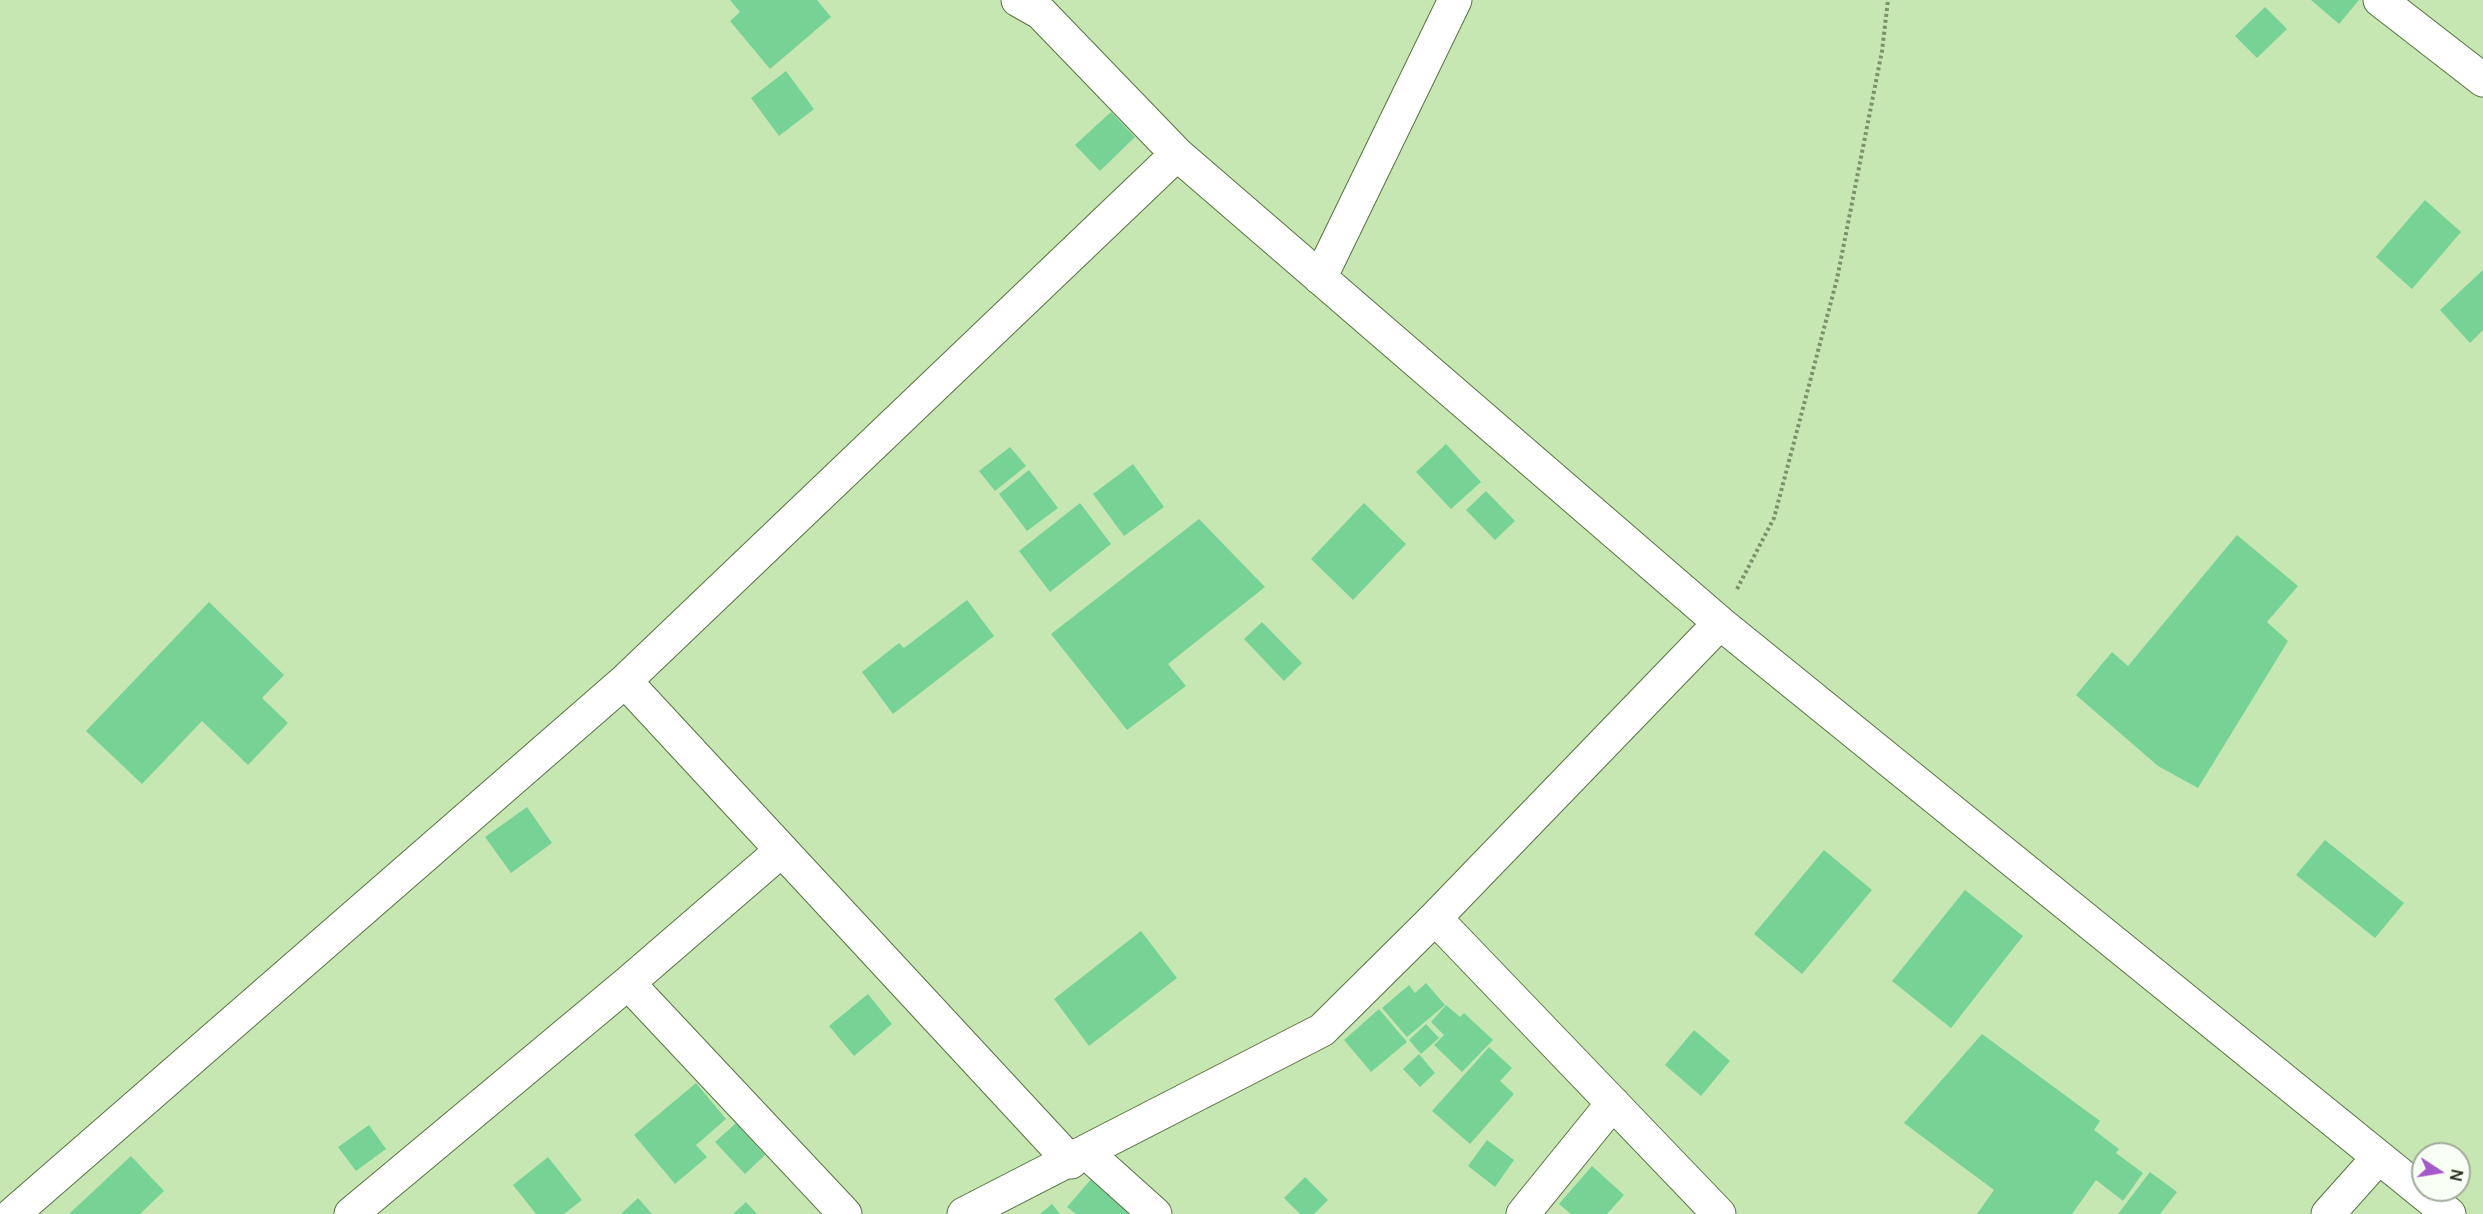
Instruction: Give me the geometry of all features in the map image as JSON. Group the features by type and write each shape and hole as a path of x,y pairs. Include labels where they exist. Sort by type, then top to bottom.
{"street":[{"path":"1018,0 1041,13 1177,154 1720,623 2449,1214"},
{"path":"1320,278 1455,0"},
{"path":"2380,0 2483,80"},
{"path":"13,1214 625,681 1177,154"},
{"path":"964,1214 1079,1157 1322,1030 1435,918 1720,623"},
{"path":"625,681 782,850 1079,1157 1155,1214"},
{"path":"351,1214 628,983 782,850"},
{"path":"1435,918 1719,1214"},
{"path":"628,983 845,1214"},
{"path":"1523,1214 1613,1103"},
{"path":"2328,1214 2378,1158"}],"path":[{"path":"1720,623 1774,518 1836,279 1882,51 1888,0"}],"building":[{"path":"730,0 817,0 831,17 770,69 730,21 740,12"},
{"path":"2311,0 2359,0 2339,24"},
{"path":"2265,7 2287,29 2257,58 2235,36"},
{"path":"786,71 814,109 779,136 751,98"},
{"path":"1111,112 1135,137 1100,171 1075,145"},
{"path":"2425,200 2461,232 2412,289 2376,257"},
{"path":"2483,270 2483,330 2470,343 2440,310"},
{"path":"1446,444 1481,482 1451,509 1416,472"},
{"path":"1010,447 1026,466 995,491 979,471"},
{"path":"1133,464 1164,507 1124,536 1093,494"},
{"path":"1029,470 1058,508 1027,531 999,494"},
{"path":"1486,491 1515,521 1495,540 1466,510"},
{"path":"1080,503 1111,544 1050,592 1019,551"},
{"path":"1364,503 1406,544 1353,600 1311,559"},
{"path":"1199,519 1265,587 1168,664 1186,686 1127,730 1051,634"},
{"path":"2237,535 2298,586 2267,622 2288,641 2198,788 2158,766 2076,695 2112,652 2128,666"},
{"path":"967,600 994,636 893,714 862,672 899,643 904,648"},
{"path":"209,602 284,675 262,698 288,723 248,765 202,721 142,784 86,731"},
{"path":"1262,622 1302,663 1284,681 1244,639"},
{"path":"527,807 552,843 511,873 485,837"},
{"path":"2325,840 2404,903 2375,938 2296,875"},
{"path":"1824,850 1872,890 1802,974 1754,934"},
{"path":"1965,890 2023,936 1951,1028 1892,981"},
{"path":"1141,931 1177,978 1089,1046 1054,999"},
{"path":"1426,983 1445,1005 1407,1037 1382,1008 1409,985 1415,993"},
{"path":"868,994 892,1024 854,1056 829,1026"},
{"path":"1446,1005 1460,1017 1464,1013 1493,1040 1462,1072 1434,1045 1444,1035 1431,1022"},
{"path":"1379,1009 1407,1042 1371,1072 1344,1040"},
{"path":"1426,1024 1439,1038 1421,1054 1409,1040"},
{"path":"1694,1030 1730,1061 1701,1096 1665,1065"},
{"path":"1982,1034 2100,1121 2094,1130 2119,1149 2116,1153 2143,1173 2123,1201 2096,1180 2072,1214 1977,1214 1994,1190 1904,1123"},
{"path":"1489,1047 1512,1068 1500,1081 1514,1094 1470,1144 1432,1111"},
{"path":"1419,1054 1435,1073 1420,1087 1403,1069"},
{"path":"696,1083 726,1119 696,1145 707,1157 675,1184 634,1135"},
{"path":"736,1123 765,1155 745,1174 715,1142"},
{"path":"369,1125 386,1149 356,1171 338,1147"},
{"path":"1487,1140 1514,1160 1495,1187 1468,1166"},
{"path":"131,1156 164,1191 140,1214 69,1214"},
{"path":"548,1157 582,1200 564,1214 536,1214 513,1185"},
{"path":"1592,1166 1624,1195 1607,1214 1571,1214 1559,1204"},
{"path":"2150,1172 2177,1192 2160,1214 2118,1214"},
{"path":"1093,1177 1131,1214 1076,1214 1067,1207"},
{"path":"1305,1177 1328,1200 1314,1214 1300,1214 1284,1198"},
{"path":"638,1198 652,1214 621,1214"},
{"path":"746,1202 757,1214 733,1214"},
{"path":"1052,1204 1060,1214 1040,1214"}]}
